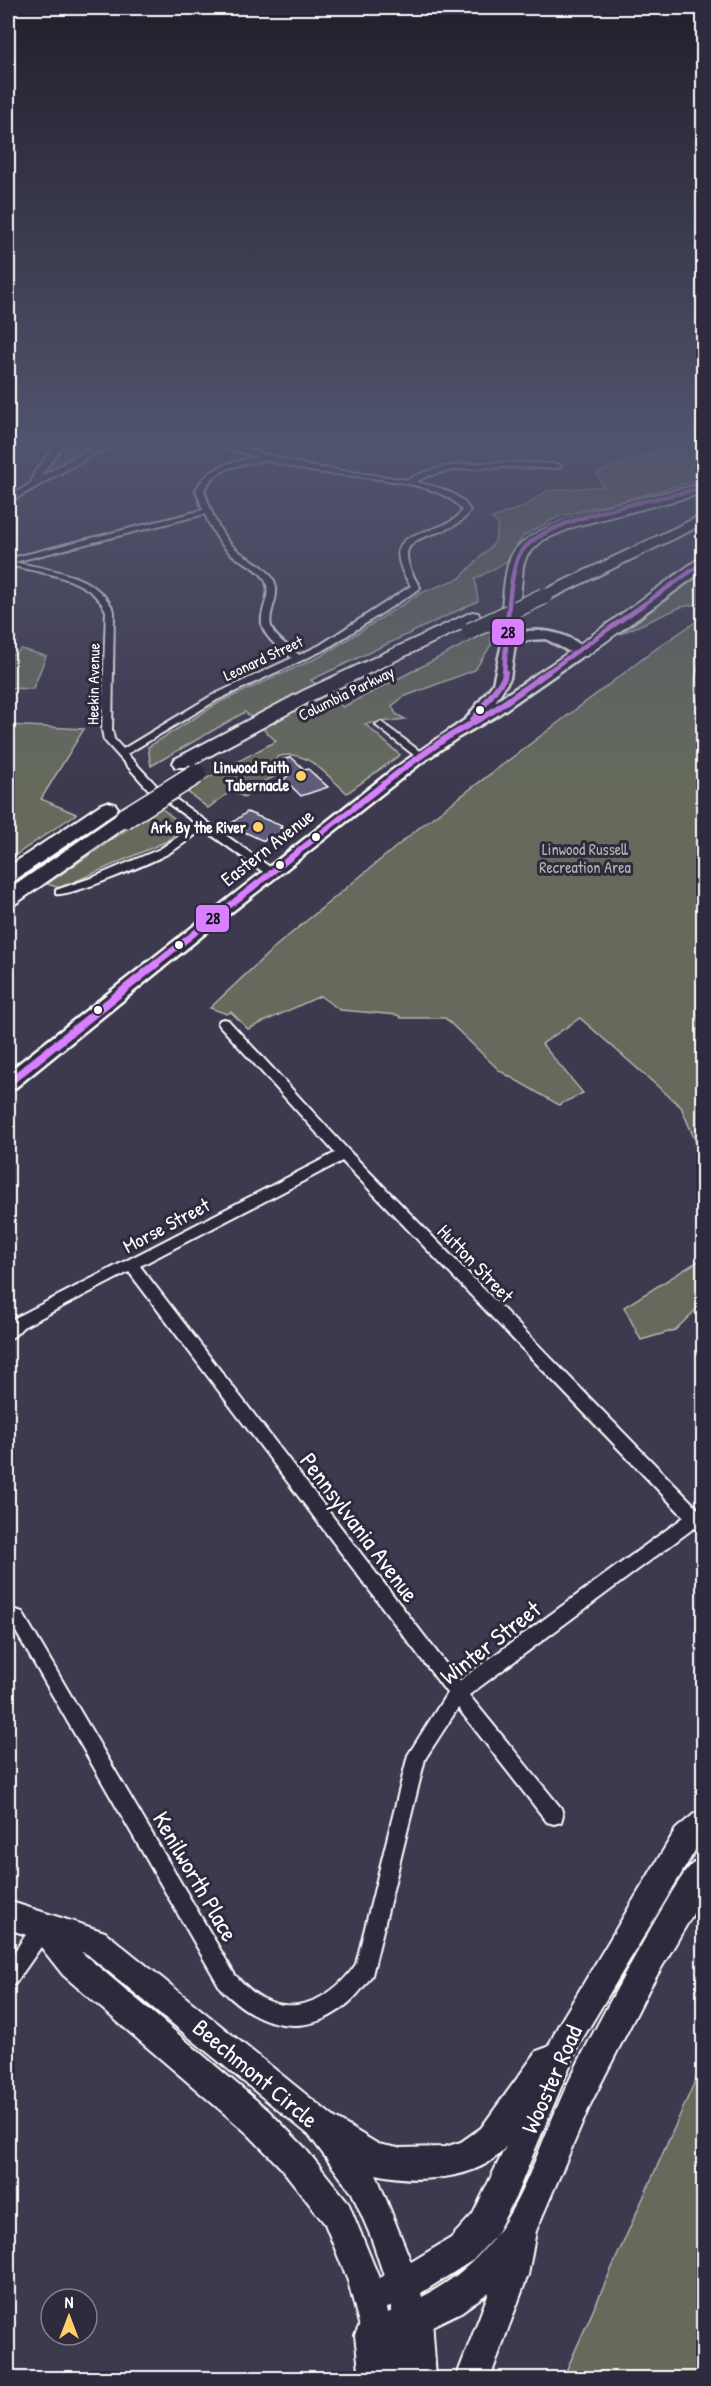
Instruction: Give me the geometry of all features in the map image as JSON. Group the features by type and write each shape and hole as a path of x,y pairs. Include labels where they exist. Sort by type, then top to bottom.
{"highway":[{"path":"508,642 515,566 521,552"},
{"name":"Columbia Parkway","path":"8,876 189,768 285,723 471,624 613,552"},
{"name":"Columbia Parkway","path":"544,588 627,552"},
{"path":"580,651 704,562"},
{"name":"Columbia Parkway","path":"8,899 119,811"},
{"path":"382,2379 389,2309"},
{"path":"389,2309 414,2379"}],"main road":[{"path":"528,634 549,634 569,642 580,651 490,713 473,720 479,709 497,691 505,674 508,642 528,634"},
{"name":"Eastern Avenue","path":"8,1083 270,872 473,720"}],"street":[{"path":"8,562 46,552"},
{"path":"234,552 256,565 268,576 274,596 267,628 298,658"},
{"name":"Leonard Street","path":"121,754 214,698 322,647 416,587 402,558 403,552"},
{"name":"Heekin Avenue","path":"8,562 88,585 97,590 109,604 107,730 109,740 152,787 270,872"},
{"path":"381,725 422,757"},
{"path":"60,892 98,879 164,850 202,825"},
{"name":"Hutton Street","path":"224,1023 344,1154 699,1523"},
{"name":"Morse Street","path":"8,1333 18,1323 344,1154"},
{"name":"Pennsylvania Avenue","path":"131,1265 457,1693 554,1815"},
{"name":"Winter Street","path":"375,1929 417,1755 457,1693 699,1523"},
{"name":"Kenilworth Place","path":"16,1617 228,1982 247,2001 262,2010 287,2016 321,2010 343,1996 361,1976 375,1929"},
{"name":"Wooster Road","path":"389,2309 462,2249 484,2224 504,2187 568,2036 686,1839 704,1824"},
{"name":"Wooster Road","path":"389,2309 454,2297 487,2273 523,2229 580,2093 675,1914 704,1869"},
{"name":"Beechmont Circle","path":"8,1915 95,1942 320,2124 363,2182 386,2235 389,2309"},
{"path":"8,1977 43,1927 73,1965 258,2122 293,2158 337,2213 352,2245 389,2309"},
{"path":"320,2124 372,2158 398,2164 445,2163 471,2154 492,2139 568,2036"},
{"path":"473,2379 512,2275 523,2229"}],"green space":[{"path":"485,552 512,552 506,562 475,579 478,601 311,680 343,707 492,630 491,645 475,670 403,697 392,706 396,714 405,719 365,724 400,755 347,793 315,764 297,756 287,755 277,757 276,776 257,785 245,797 231,791 208,808 185,790 276,741 245,712 151,766 148,747 220,702 321,656 421,593 460,578"},
{"path":"703,573 703,601 681,607 620,634"},
{"name":"Linwood Russell Recreation Area","path":"703,617 703,661 696,674 695,689 704,719 703,1159 681,1107 580,1018 542,1044 583,1093 559,1105 500,1071 445,1018 401,1018 398,1015 340,1010 320,996 248,1029 231,1012 227,1014 210,1008 276,946 420,827 657,648"},
{"path":"21,649 46,656 33,689 8,688 8,658"},
{"path":"8,725 84,729 41,799 76,814 8,860"},
{"path":"160,807 185,827 165,842 60,888 47,884"},
{"path":"703,1258 703,1303 675,1330 641,1340 624,1307"},
{"path":"703,2063 703,2378 563,2378"}],"building":[{"name":"Linwood Faith Tabernacle","path":"291,757 328,787 301,796 284,779 289,775 275,762"},
{"name":"Ark By the River","path":"247,812 282,826 280,828 287,831 273,842 266,839 264,841 229,825"}],"waterway":[{"path":"704,687 704,698"}],"transit line":[{"name":"28","path":"473,720 504,678 513,576 521,552"},
{"name":"28","path":"8,1083 404,768 446,738 490,713 704,562"}],"place":[{"name":"Linwood Faith Tabernacle","path":"301,776"},
{"name":"Ark By the River","path":"258,827"}]}
